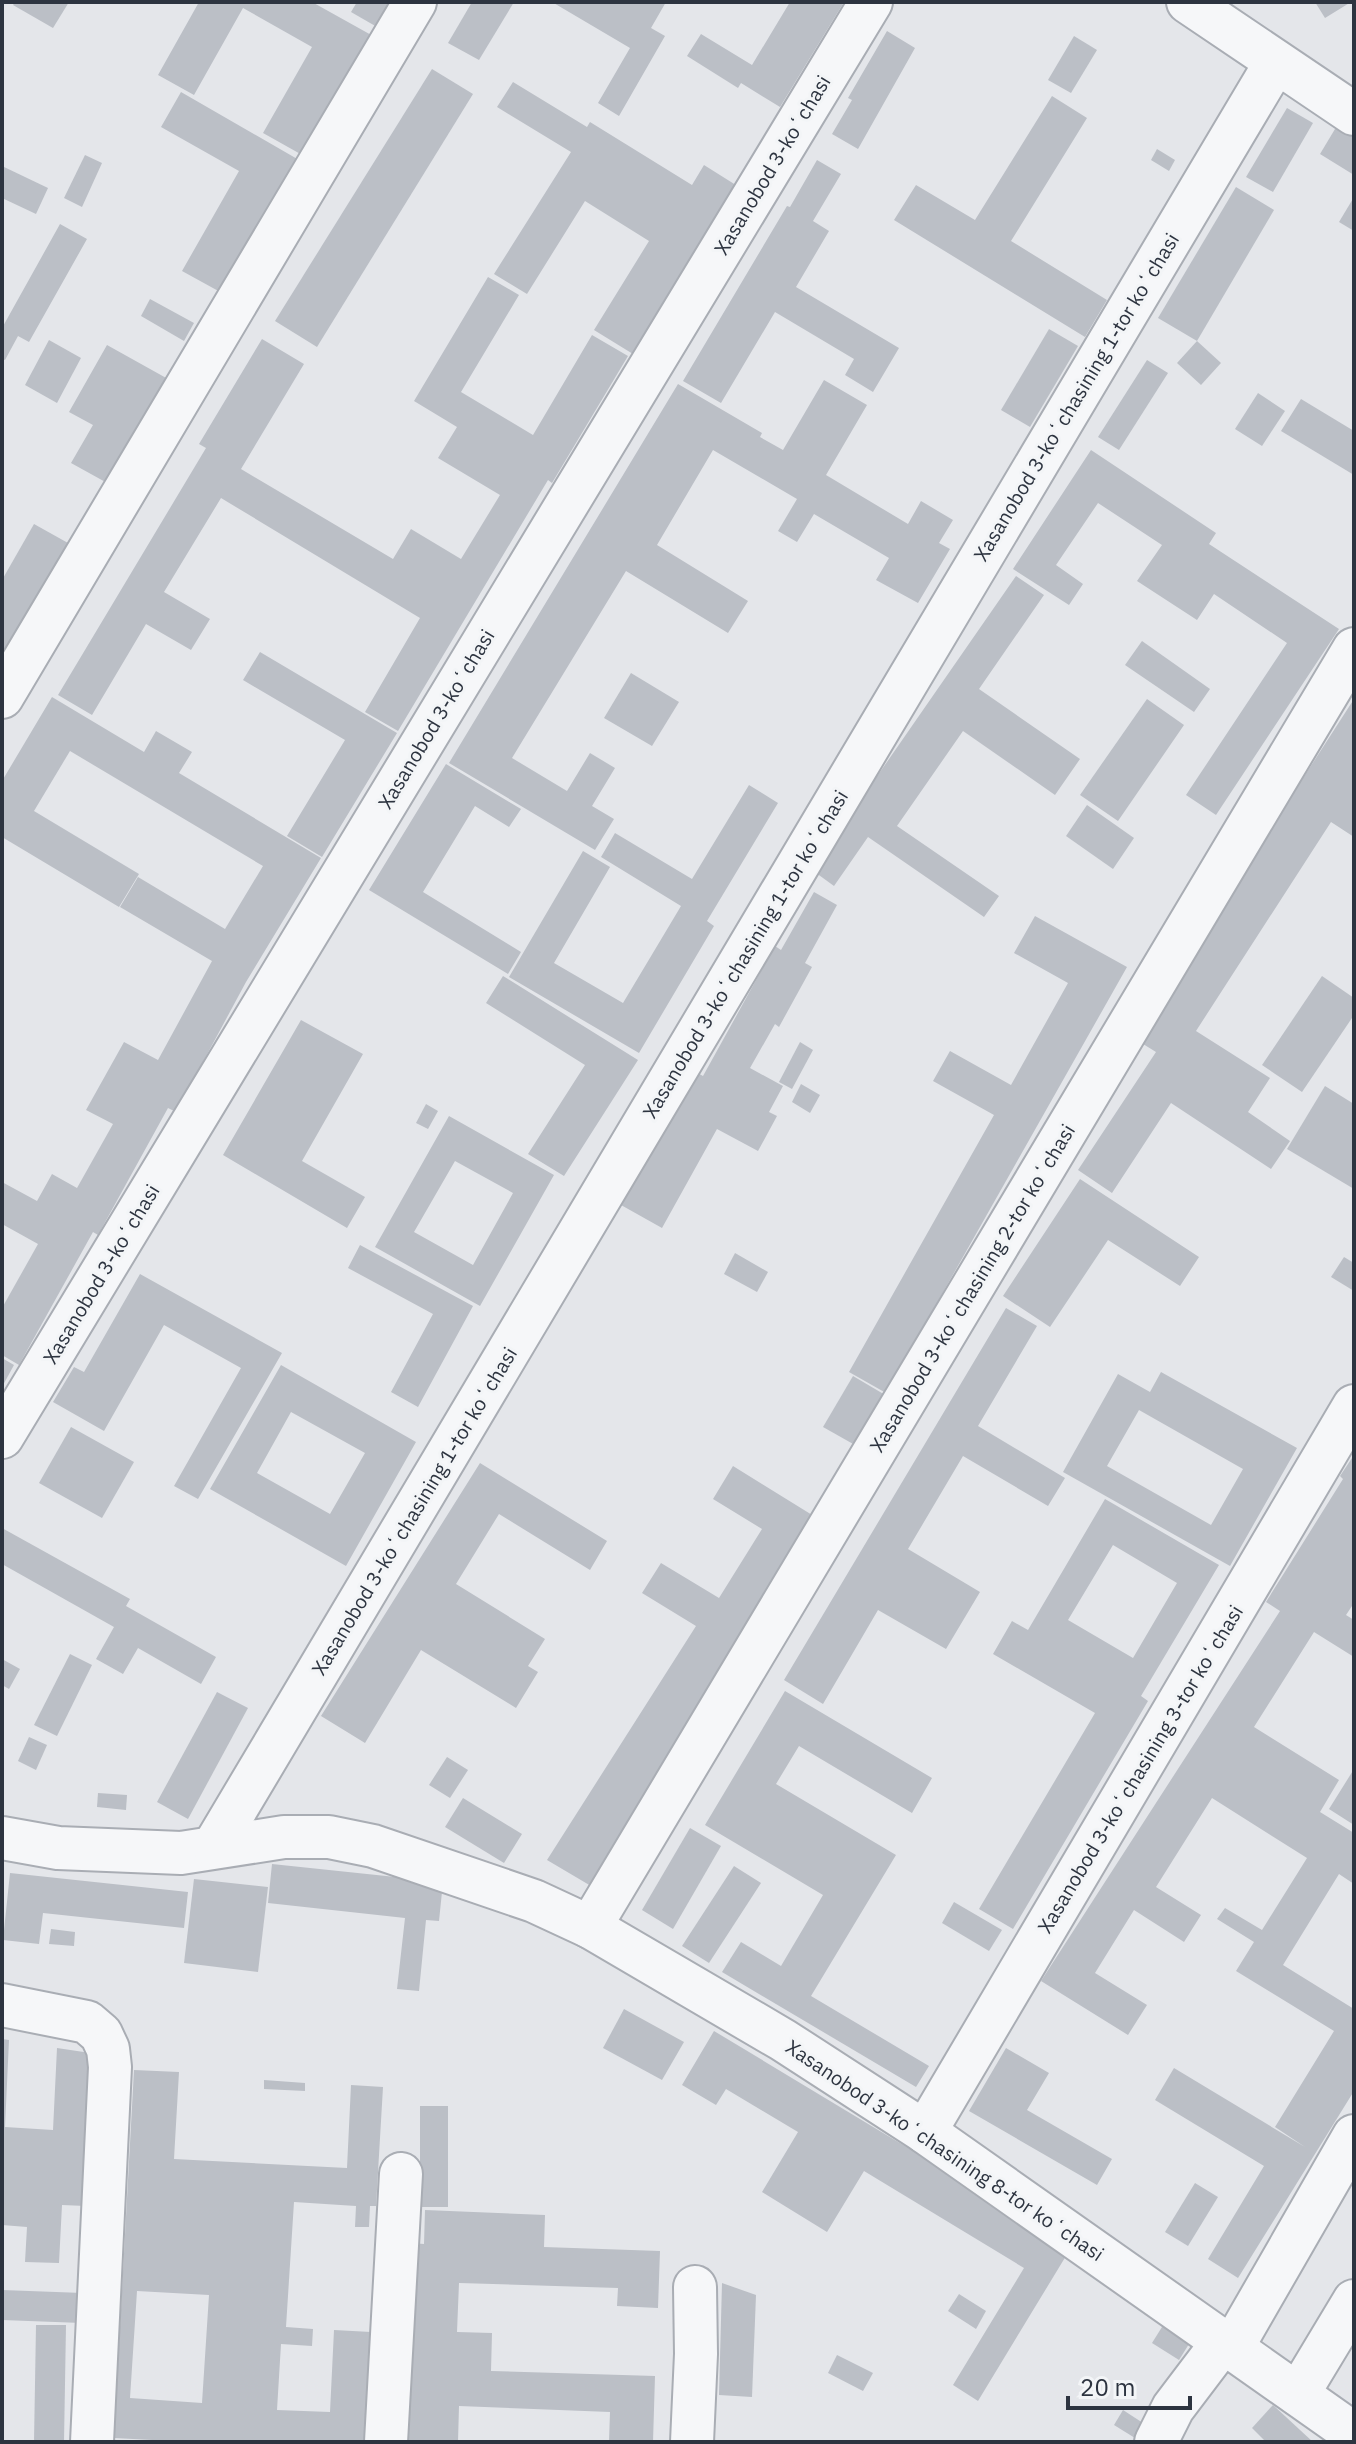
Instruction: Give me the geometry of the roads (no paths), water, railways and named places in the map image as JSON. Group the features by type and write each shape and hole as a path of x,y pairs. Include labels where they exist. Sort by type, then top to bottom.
{"street":[{"path":"2,697 415,2"},
{"name":"Xasanobod 3-koʻchasi","path":"2,1437 871,2"},
{"path":"1188,2 1354,114"},
{"name":"Xasanobod 3-koʻchasining 1-tor koʻchasi","path":"214,1846 1276,62"},
{"name":"Xasanobod 3-koʻchasining 2-tor koʻchasi","path":"590,1927 1354,649"},
{"name":"Xasanobod 3-koʻchasining 3-tor koʻchasi","path":"925,2132 1354,1406"},
{"name":"Xasanobod 3-koʻchasining 8-tor koʻchasi","path":"2,1838 58,1848 181,1853 284,1837 329,1837 373,1846 534,1901 590,1927 783,2040 925,2132 1354,2434"},
{"path":"2,2005 87,2022 101,2034 108,2049 110,2067 92,2442"},
{"path":"1156,2442 1173,2408 1227,2345 1354,2136"},
{"path":"386,2442 401,2174"},
{"path":"692,2442 695,2287"},
{"path":"1298,2394 1354,2301"}]}
